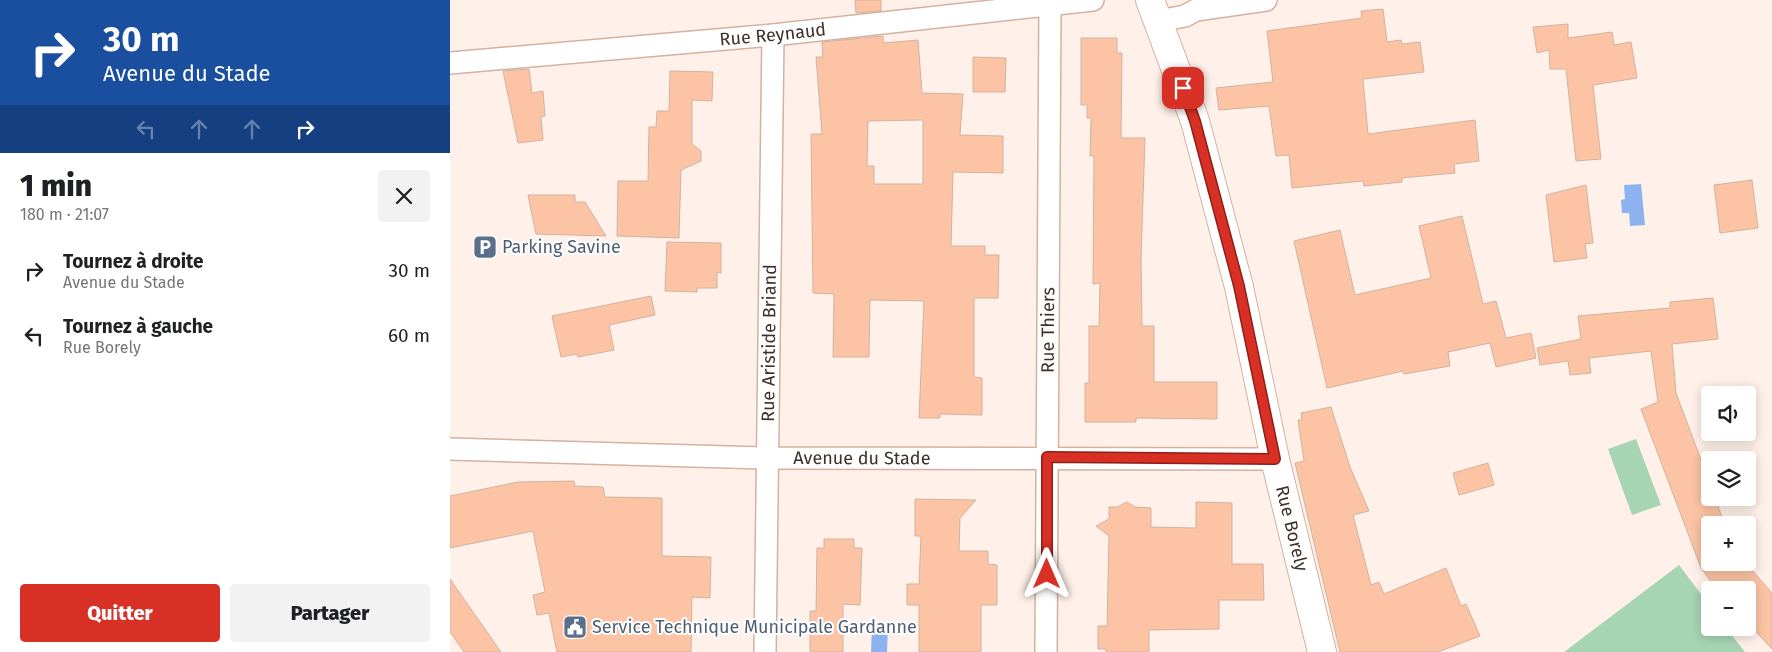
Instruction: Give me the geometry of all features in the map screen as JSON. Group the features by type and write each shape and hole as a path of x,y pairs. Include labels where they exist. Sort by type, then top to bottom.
{"main road":[{"name":"Rue Borely","path":"1154,11 1195,121 1239,286 1275,459 1322,652"}],"street":[{"name":"Rue Reynaud","path":"450,63 773,35 1093,0"},
{"path":"1154,11 1185,16 1196,10 1266,0"},
{"name":"Rue Thiers","path":"1046,652 1050,6"},
{"name":"Rue Aristide Briand","path":"765,652 773,35"},
{"name":"Avenue du Stade","path":"450,449 768,458 1047,457 1275,459"}],"green space":[{"path":"1636,439 1661,505 1632,515 1608,449"},
{"path":"1679,565 1701,594 1701,636 1732,636 1745,652 1564,652"}],"water":[{"path":"1641,184 1645,225 1630,226 1629,213 1622,213 1621,200 1625,199 1624,185"},
{"path":"872,625 888,625 887,652 871,652"}],"building":[{"path":"855,0 881,0 881,11 856,13"},
{"path":"1383,9 1387,42 1401,40 1402,44 1420,42 1424,72 1363,79 1368,134 1475,120 1479,161 1454,164 1455,173 1402,178 1402,182 1364,186 1363,181 1292,188 1289,155 1276,156 1269,106 1219,110 1216,88 1273,82 1267,31 1362,18 1361,11"},
{"path":"1568,24 1568,38 1612,32 1614,45 1631,42 1637,78 1593,85 1601,159 1576,161 1566,69 1550,69 1549,50 1537,53 1533,27"},
{"path":"883,36 883,43 918,40 922,93 963,94 960,135 1003,136 1003,173 953,172 951,246 985,246 985,255 999,255 998,298 974,298 974,377 982,378 982,415 940,414 940,418 919,418 924,301 870,300 869,357 833,357 834,294 813,293 811,134 822,134 816,57 823,57 822,42","holes":["923,120 923,184 874,184 874,166 867,166 868,121"]},
{"path":"1081,38 1117,38 1117,53 1122,53 1121,138 1145,138 1141,259 1142,326 1154,326 1154,382 1217,382 1217,419 1136,418 1136,422 1085,422 1085,383 1089,383 1089,326 1099,326 1100,283 1093,284 1094,156 1090,156 1091,118 1087,118 1087,105 1081,105"},
{"path":"973,57 1006,58 1005,92 973,92"},
{"path":"529,69 532,93 543,91 545,116 541,117 543,140 518,143 503,71"},
{"path":"670,71 713,72 712,101 692,100 692,144 701,151 701,161 681,170 679,238 617,236 618,181 648,181 649,127 656,127 657,111 669,111"},
{"path":"1752,180 1758,228 1720,233 1714,185"},
{"path":"1586,185 1593,243 1585,244 1587,258 1554,262 1546,195"},
{"path":"528,195 575,195 575,202 585,202 606,236 536,234"},
{"path":"1462,216 1483,304 1496,301 1506,338 1531,333 1536,358 1496,367 1490,343 1448,352 1450,366 1404,374 1403,371 1327,388 1294,241 1340,230 1355,295 1431,278 1419,226"},
{"path":"667,242 721,243 721,273 717,272 717,288 697,288 697,292 665,291"},
{"path":"651,296 655,315 609,325 614,350 578,357 577,354 561,357 552,316"},
{"path":"1713,298 1718,339 1672,344 1676,393 1701,460 1701,506 1718,506 1722,516 1701,516 1701,568 1641,409 1658,402 1651,351 1589,358 1591,373 1570,375 1568,361 1540,365 1537,348 1581,339 1578,316 1670,308 1670,302"},
{"path":"1331,407 1350,467 1369,511 1353,515 1371,585 1379,582 1384,594 1446,568 1461,606 1466,604 1480,636 1438,652 1340,652 1295,463 1304,461 1298,420 1302,420 1301,413"},
{"path":"1488,463 1494,485 1459,495 1453,473"},
{"path":"574,481 575,486 603,487 605,497 662,498 662,556 711,557 710,598 692,597 691,652 557,652 549,613 537,615 533,595 545,592 533,531 450,548 450,496 518,482"},
{"path":"915,499 976,500 960,518 959,551 988,551 988,564 997,565 997,605 981,605 981,652 919,652 919,605 907,605 907,584 919,584 921,536 915,536"},
{"path":"1127,502 1135,507 1151,508 1151,527 1196,528 1196,502 1232,503 1232,564 1263,564 1264,600 1219,600 1219,629 1149,630 1149,652 1106,652 1106,649 1098,649 1098,626 1107,626 1109,536 1096,526 1109,519 1109,507 1117,507"},
{"path":"824,539 854,539 854,548 862,548 860,605 843,604 843,652 810,652 810,611 816,611 817,548 824,548"},
{"path":"1703,571 1753,571 1772,593 1772,649 1756,632 1756,581 1710,581"},
{"path":"450,579 501,652 464,652 450,632"}],"place":[{"name":"Parking Savine","path":"485,247"},
{"name":"Service Technique Municipale Gardanne","path":"575,627"}],"route":[{"path":"1047,574 1047,457 1275,459 1239,286 1195,121 1183,88"}]}
